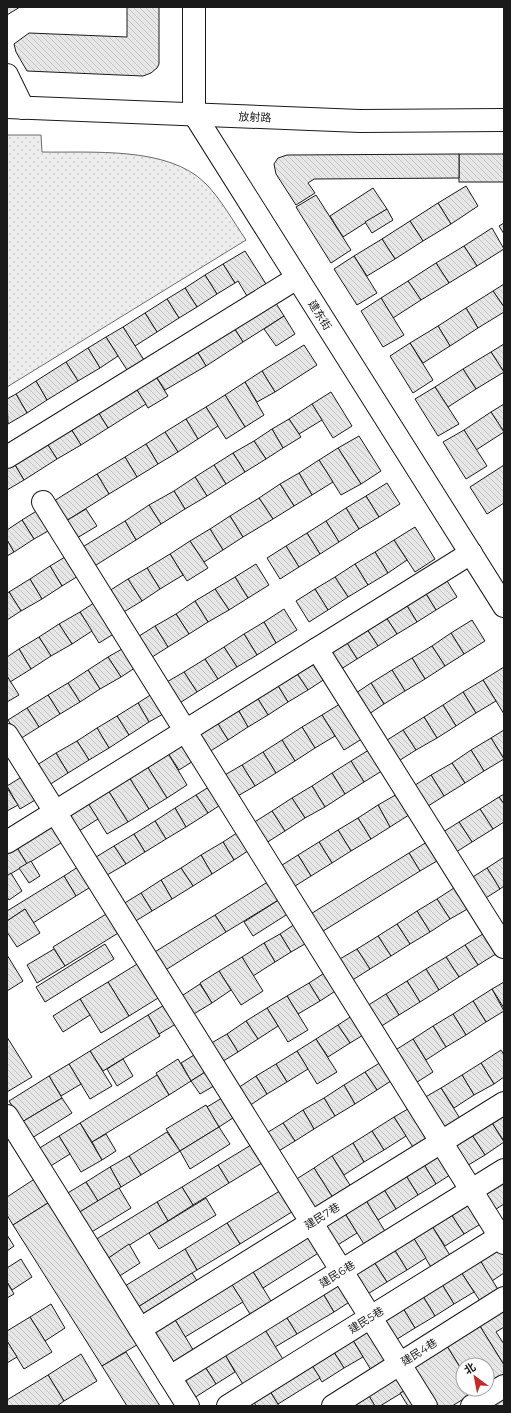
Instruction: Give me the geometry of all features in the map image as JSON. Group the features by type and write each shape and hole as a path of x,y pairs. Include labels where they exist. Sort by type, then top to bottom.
{"street":[{"path":"194,7 194,114"},
{"path":"7,75 15,107"},
{"name":"放射路","path":"15,107 360,121 504,120"},
{"name":"建东街","path":"194,114 504,606"},
{"path":"7,457 297,278"},
{"path":"43,502 441,1142 503,1238"},
{"path":"7,842 471,553"},
{"path":"317,649 504,947"},
{"path":"7,735 426,1406"},
{"name":"建民7巷","path":"140,1329 504,1103"},
{"path":"7,1116 188,1406"},
{"name":"建民6巷","path":"170,1377 504,1170"},
{"name":"建民5巷","path":"228,1406 370,1317 503,1238"},
{"name":"建民4巷","path":"334,1406 504,1298"},
{"path":"472,1406 504,1386"}],"shaded area":[{"path":"7,135 41,135 42,152 105,152 150,157 171,163 189,171 211,189 246,240 7,387"}],"building":[{"path":"7,7 20,7 7,15"},
{"path":"127,7 159,7 159,64 151,73 143,76 27,71 16,52 14,44 29,33 127,37"},
{"path":"459,154 504,154 504,182 459,182"},
{"path":"459,154 459,178 314,179 308,183 315,193 296,205 276,174 274,164 278,158 287,155"},
{"path":"466,186 478,206 451,224 438,203"},
{"path":"373,188 387,209 343,237 330,216"},
{"path":"316,195 351,250 331,263 296,207"},
{"path":"438,203 451,224 423,241 410,221"},
{"path":"387,209 393,220 372,233 365,222"},
{"path":"410,221 423,241 395,259 382,239"},
{"path":"504,223 504,234 499,226"},
{"path":"492,228 504,249 477,266 464,246"},
{"path":"382,239 395,259 367,276 354,256"},
{"path":"464,246 477,266 449,283 436,263"},
{"path":"245,251 266,284 247,296 238,281 235,283 223,264"},
{"path":"354,256 377,293 357,305 334,269"},
{"path":"436,263 449,283 421,300 408,281"},
{"path":"223,264 235,283 217,294 205,275"},
{"path":"205,275 217,294 197,307 185,288"},
{"path":"408,281 421,300 393,318 381,298"},
{"path":"504,284 504,307 493,291"},
{"path":"185,288 197,307 179,318 167,299"},
{"path":"493,291 504,307 504,312 478,328 466,308"},
{"path":"272,297 284,316 243,342 231,323"},
{"path":"381,298 404,335 383,347 361,311"},
{"path":"167,299 179,318 157,332 145,313"},
{"path":"466,308 478,328 450,346 438,326"},
{"path":"145,313 157,332 135,346 123,327"},
{"path":"284,316 295,334 276,346 264,329"},
{"path":"231,323 243,342 206,366 194,346"},
{"path":"438,326 450,346 423,363 410,343"},
{"path":"123,327 144,360 127,370 106,337"},
{"path":"106,337 118,356 100,368 88,348"},
{"path":"410,343 433,380 413,393 390,356"},
{"path":"504,344 504,372 491,352"},
{"path":"304,345 317,365 275,392 262,371"},
{"path":"194,346 206,366 165,390 153,372"},
{"path":"88,348 100,368 78,381 66,362"},
{"path":"491,352 504,372 476,389 463,369"},
{"path":"66,362 78,381 47,400 36,381"},
{"path":"463,369 476,389 448,407 435,387"},
{"path":"262,371 275,392 257,402 245,382"},
{"path":"153,372 168,396 148,408 133,384"},
{"path":"36,381 47,400 27,413 16,394"},
{"path":"245,382 264,415 245,427 225,395"},
{"path":"133,384 146,404 108,428 95,407"},
{"path":"435,387 459,424 438,436 415,399"},
{"path":"331,392 352,426 333,438 312,404"},
{"path":"16,394 27,413 8,424 7,399"},
{"path":"225,395 245,427 226,439 206,407"},
{"path":"312,404 322,420 299,434 289,419"},
{"path":"504,404 504,432 491,412"},
{"path":"95,407 108,428 81,445 68,424"},
{"path":"206,407 218,426 198,439 186,419"},
{"path":"491,412 504,432 476,450 464,430"},
{"path":"186,419 198,439 178,452 165,432"},
{"path":"289,419 301,437 283,448 272,429"},
{"path":"68,424 81,445 57,459 44,439"},
{"path":"272,429 283,448 266,459 254,441"},
{"path":"464,430 487,466 466,479 443,442"},
{"path":"165,432 178,452 158,464 146,444"},
{"path":"359,436 381,471 361,484 338,448"},
{"path":"44,439 57,459 24,480 12,460"},
{"path":"254,441 266,459 245,472 233,453"},
{"path":"146,444 158,464 137,477 125,457"},
{"path":"338,448 361,484 341,495 319,460"},
{"path":"233,453 245,472 226,484 214,465"},
{"path":"125,457 137,477 109,494 97,474"},
{"path":"12,460 24,480 7,490 7,463"},
{"path":"319,460 333,482 312,495 299,473"},
{"path":"214,465 226,484 207,496 195,477"},
{"path":"504,465 504,503 487,514 470,487"},
{"path":"299,473 312,495 294,506 280,484"},
{"path":"97,474 109,494 66,521 54,501"},
{"path":"195,477 207,496 185,509 174,491"},
{"path":"387,483 400,504 379,517 366,496"},
{"path":"280,484 294,506 273,519 259,498"},
{"path":"174,491 185,509 161,524 149,505"},
{"path":"366,496 379,517 359,529 346,508"},
{"path":"259,498 273,519 243,537 230,516"},
{"path":"149,505 161,524 136,540 125,521"},
{"path":"43,507 55,527 34,539 22,520"},
{"path":"346,508 359,529 339,542 326,521"},
{"path":"86,509 97,526 77,538 66,521"},
{"path":"230,516 243,537 223,550 210,529"},
{"path":"22,520 34,539 14,552 7,540 7,530"},
{"path":"125,521 136,540 93,567 81,548"},
{"path":"326,521 339,542 320,554 307,533"},
{"path":"415,527 435,559 415,572 394,540"},
{"path":"210,529 223,550 204,562 190,541"},
{"path":"307,533 320,554 299,567 286,546"},
{"path":"7,540 14,552 7,556"},
{"path":"394,540 407,560 388,573 375,552"},
{"path":"190,541 208,568 187,581 170,554"},
{"path":"286,546 299,567 280,579 267,558"},
{"path":"375,552 388,573 368,585 355,564"},
{"path":"70,554 83,573 62,586 50,566"},
{"path":"170,554 183,575 160,589 147,568"},
{"path":"256,564 269,585 248,598 235,577"},
{"path":"355,564 368,585 348,597 335,577"},
{"path":"50,566 62,586 42,599 30,579"},
{"path":"147,568 160,589 142,601 128,579"},
{"path":"444,576 457,597 436,610 423,589"},
{"path":"235,577 248,598 229,610 215,589"},
{"path":"335,577 348,597 328,610 315,589"},
{"path":"30,579 42,599 21,611 9,592"},
{"path":"128,579 142,601 122,613 109,591"},
{"path":"215,589 229,610 208,622 195,601"},
{"path":"315,589 328,610 309,622 296,601"},
{"path":"423,589 436,610 417,622 404,601"},
{"path":"9,592 21,611 7,620 7,593"},
{"path":"100,599 120,630 99,643 80,612"},
{"path":"195,601 208,622 189,634 176,614"},
{"path":"404,601 417,622 397,634 384,614"},
{"path":"284,609 297,630 276,643 264,622"},
{"path":"80,612 92,631 72,644 59,624"},
{"path":"176,614 189,634 168,647 155,626"},
{"path":"384,614 397,634 378,646 365,626"},
{"path":"472,620 485,641 464,654 451,633"},
{"path":"264,622 276,643 257,655 244,634"},
{"path":"59,624 72,644 51,656 39,637"},
{"path":"155,626 168,647 149,659 136,638"},
{"path":"365,626 378,646 357,659 344,638"},
{"path":"451,633 464,654 445,666 432,646"},
{"path":"244,634 257,655 237,667 224,647"},
{"path":"39,637 51,656 31,669 19,649"},
{"path":"344,638 357,659 338,671 325,650"},
{"path":"129,645 141,664 121,677 108,657"},
{"path":"432,646 445,666 425,679 412,658"},
{"path":"224,647 237,667 218,679 205,659"},
{"path":"19,649 31,669 10,682 7,676 7,657"},
{"path":"315,656 328,677 308,690 294,669"},
{"path":"108,657 121,677 100,689 88,670"},
{"path":"412,658 425,679 405,691 392,670"},
{"path":"205,659 218,679 197,692 184,672"},
{"path":"504,667 504,714 483,680"},
{"path":"294,669 308,690 288,702 275,681"},
{"path":"88,670 100,689 80,702 68,683"},
{"path":"392,670 405,691 384,704 371,683"},
{"path":"184,672 197,692 178,704 165,683"},
{"path":"7,676 19,695 7,702"},
{"path":"483,680 496,701 476,713 463,692"},
{"path":"275,681 288,702 268,715 255,694"},
{"path":"68,683 80,702 60,714 48,695"},
{"path":"371,683 384,704 366,716 353,695"},
{"path":"158,690 170,710 149,722 138,703"},
{"path":"463,692 476,713 456,726 443,705"},
{"path":"255,694 268,715 248,727 236,706"},
{"path":"48,695 60,714 39,727 27,708"},
{"path":"343,702 365,737 344,750 322,715"},
{"path":"138,703 149,722 129,735 117,716"},
{"path":"443,705 456,726 437,738 424,717"},
{"path":"236,706 248,727 228,740 215,719"},
{"path":"27,708 39,727 20,739 8,720"},
{"path":"322,715 335,736 315,748 302,727"},
{"path":"117,716 129,735 109,748 97,728"},
{"path":"424,717 437,738 416,750 403,730"},
{"path":"215,719 228,740 209,752 196,731"},
{"path":"302,727 315,748 295,761 282,740"},
{"path":"97,728 109,748 89,760 77,741"},
{"path":"403,730 416,750 397,762 384,742"},
{"path":"504,730 504,759 491,738"},
{"path":"185,738 198,758 179,770 166,750"},
{"path":"491,738 504,759 484,771 471,750"},
{"path":"282,740 295,761 276,773 263,752"},
{"path":"77,741 89,760 68,773 56,753"},
{"path":"372,748 385,769 364,782 351,761"},
{"path":"166,750 187,785 167,798 145,763"},
{"path":"471,750 484,771 465,783 452,763"},
{"path":"263,752 276,773 255,786 242,765"},
{"path":"56,753 68,773 49,785 37,765"},
{"path":"351,761 364,782 345,794 332,773"},
{"path":"145,763 167,798 149,809 127,774"},
{"path":"452,763 465,783 444,796 431,775"},
{"path":"242,765 255,786 236,797 223,776"},
{"path":"28,773 42,796 20,809 7,786"},
{"path":"332,773 345,794 325,807 312,786"},
{"path":"127,774 149,809 128,822 106,787"},
{"path":"431,775 444,796 425,808 412,787"},
{"path":"217,782 228,800 208,813 196,795"},
{"path":"312,786 325,807 305,818 292,798"},
{"path":"106,787 128,822 107,834 86,800"},
{"path":"7,788 18,805 7,811"},
{"path":"399,793 412,813 390,827 378,805"},
{"path":"504,794 504,804 499,797"},
{"path":"196,795 208,813 186,827 175,808"},
{"path":"499,797 504,804 504,822 493,829 480,809"},
{"path":"292,798 305,818 285,831 272,811"},
{"path":"86,800 98,819 79,831 67,811"},
{"path":"378,805 390,827 371,839 358,818"},
{"path":"175,808 186,827 166,839 155,821"},
{"path":"480,809 493,829 472,842 459,822"},
{"path":"272,811 285,831 266,843 253,823"},
{"path":"55,815 69,838 27,864 13,841"},
{"path":"358,818 371,839 351,851 338,830"},
{"path":"155,821 166,839 145,852 134,834"},
{"path":"459,822 472,842 453,854 440,834"},
{"path":"243,829 254,847 234,860 223,842"},
{"path":"338,830 351,851 332,863 319,842"},
{"path":"134,834 145,852 126,864 114,846"},
{"path":"430,840 442,858 420,871 409,853"},
{"path":"223,842 234,860 212,874 201,855"},
{"path":"319,842 332,863 311,876 298,855"},
{"path":"16,846 27,864 7,876 7,851"},
{"path":"114,846 126,864 107,875 96,857"},
{"path":"409,853 420,871 320,933 309,915"},
{"path":"201,855 212,874 193,886 181,868"},
{"path":"298,855 311,876 292,888 279,867"},
{"path":"504,857 504,886 500,889 487,868"},
{"path":"31,861 40,876 29,883 19,868"},
{"path":"84,863 97,883 76,896 64,876"},
{"path":"181,868 193,886 172,899 161,880"},
{"path":"487,868 500,889 481,901 468,880"},
{"path":"11,873 22,891 9,900 7,897 7,876"},
{"path":"64,876 76,896 33,923 25,909 7,921 7,911"},
{"path":"274,878 285,896 226,932 215,915"},
{"path":"161,880 172,899 152,911 141,893"},
{"path":"457,886 471,907 450,919 437,899"},
{"path":"141,893 152,911 134,922 123,904"},
{"path":"285,896 294,910 253,936 244,922"},
{"path":"437,899 450,919 430,932 417,911"},
{"path":"25,909 40,933 17,947 7,932 7,921"},
{"path":"111,911 123,930 65,966 53,947"},
{"path":"417,911 430,932 410,944 397,924"},
{"path":"215,915 226,932 164,971 153,953"},
{"path":"298,922 310,941 291,952 280,934"},
{"path":"397,924 410,944 391,956 378,936"},
{"path":"486,932 499,952 478,965 465,945"},
{"path":"280,934 291,952 275,962 264,943"},
{"path":"378,936 391,956 370,969 357,949"},
{"path":"264,943 275,962 253,976 242,957"},
{"path":"105,944 114,959 45,1002 36,987"},
{"path":"465,945 478,965 459,977 446,957"},
{"path":"54,949 65,966 37,983 27,965"},
{"path":"357,949 370,969 351,981 338,960"},
{"path":"7,955 23,981 7,991"},
{"path":"242,957 263,991 241,1005 219,971"},
{"path":"446,957 459,977 439,990 426,969"},
{"path":"142,961 163,995 129,1016 108,982"},
{"path":"426,969 439,990 420,1002 407,981"},
{"path":"329,970 340,988 320,1001 309,983"},
{"path":"219,971 231,990 212,1003 200,983"},
{"path":"407,981 420,1002 399,1015 386,994"},
{"path":"108,982 129,1016 101,1033 80,999"},
{"path":"504,982 504,1008 492,989"},
{"path":"309,983 320,1001 298,1014 287,996"},
{"path":"200,984 212,1003 192,1015 180,997"},
{"path":"492,989 504,1011 486,1022 473,1001"},
{"path":"386,994 399,1015 380,1027 367,1006"},
{"path":"287,996 308,1030 288,1042 267,1008"},
{"path":"80,999 90,1015 63,1032 53,1016"},
{"path":"473,1001 486,1022 466,1035 453,1014"},
{"path":"169,1002 181,1021 159,1034 148,1015"},
{"path":"267,1008 278,1026 258,1039 246,1021"},
{"path":"358,1012 370,1031 350,1043 338,1025"},
{"path":"453,1014 466,1035 446,1047 433,1026"},
{"path":"148,1015 160,1036 103,1071 90,1051"},
{"path":"246,1021 258,1039 238,1052 227,1034"},
{"path":"338,1025 350,1043 328,1057 316,1039"},
{"path":"433,1026 446,1047 426,1060 413,1039"},
{"path":"227,1034 238,1052 220,1063 208,1045"},
{"path":"7,1037 32,1077 7,1092"},
{"path":"316,1039 337,1072 317,1084 297,1051"},
{"path":"413,1039 433,1072 414,1084 394,1051"},
{"path":"501,1050 504,1055 504,1077 494,1084 481,1063"},
{"path":"90,1051 112,1086 90,1099 69,1064"},
{"path":"297,1051 308,1069 287,1082 276,1064"},
{"path":"199,1052 210,1069 191,1081 181,1063"},
{"path":"123,1059 133,1076 117,1086 107,1069"},
{"path":"178,1059 191,1081 169,1095 156,1073"},
{"path":"386,1059 397,1077 377,1090 365,1072"},
{"path":"481,1063 494,1084 474,1095 462,1075"},
{"path":"69,1064 81,1084 61,1096 49,1076"},
{"path":"276,1064 287,1082 267,1094 256,1076"},
{"path":"210,1069 219,1083 200,1094 191,1081"},
{"path":"365,1072 377,1090 355,1104 344,1085"},
{"path":"157,1075 169,1095 92,1142 80,1123"},
{"path":"462,1075 474,1095 454,1108 441,1088"},
{"path":"49,1076 62,1098 22,1122 9,1101"},
{"path":"256,1076 267,1094 249,1106 238,1088"},
{"path":"344,1085 355,1104 335,1116 324,1098"},
{"path":"441,1088 461,1120 442,1132 422,1099"},
{"path":"227,1095 239,1114 219,1127 207,1107"},
{"path":"62,1098 72,1113 32,1138 22,1122"},
{"path":"324,1098 335,1116 314,1129 303,1110"},
{"path":"206,1105 219,1127 180,1151 166,1129"},
{"path":"413,1106 434,1140 416,1152 394,1117"},
{"path":"303,1110 314,1129 295,1141 283,1123"},
{"path":"504,1115 504,1141 492,1123"},
{"path":"394,1117 406,1136 384,1150 372,1131"},
{"path":"80,1123 102,1160 81,1172 59,1136"},
{"path":"283,1123 295,1141 277,1152 265,1134"},
{"path":"492,1123 504,1142 485,1155 472,1135"},
{"path":"219,1127 230,1144 190,1169 180,1151"},
{"path":"372,1131 384,1150 364,1162 353,1143"},
{"path":"167,1132 180,1151 141,1175 129,1156"},
{"path":"106,1134 116,1151 102,1160 92,1142"},
{"path":"472,1135 485,1155 465,1167 452,1148"},
{"path":"59,1136 70,1154 49,1167 38,1149"},
{"path":"256,1142 267,1160 229,1183 218,1165"},
{"path":"353,1143 364,1162 344,1175 332,1156"},
{"path":"443,1150 456,1171 436,1184 423,1163"},
{"path":"129,1156 141,1175 121,1187 110,1167"},
{"path":"332,1156 353,1190 335,1201 314,1168"},
{"path":"423,1163 436,1184 418,1195 405,1174"},
{"path":"218,1165 229,1183 193,1205 182,1187"},
{"path":"110,1167 121,1187 98,1201 86,1182"},
{"path":"314,1168 335,1201 316,1213 295,1180"},
{"path":"405,1174 418,1195 396,1209 383,1188"},
{"path":"36,1178 51,1201 13,1225 7,1215 7,1197"},
{"path":"501,1179 504,1184 504,1204 493,1211 481,1191"},
{"path":"86,1182 98,1201 78,1213 66,1194"},
{"path":"182,1187 193,1205 168,1221 157,1202"},
{"path":"119,1188 131,1208 90,1233 78,1213"},
{"path":"383,1188 396,1209 378,1220 365,1199"},
{"path":"283,1189 295,1210 240,1244 227,1223"},
{"path":"206,1198 216,1215 159,1249 149,1233"},
{"path":"365,1199 388,1236 367,1249 344,1212"},
{"path":"51,1201 140,1343 102,1366 13,1225"},
{"path":"471,1201 484,1222 464,1234 451,1214"},
{"path":"157,1202 168,1221 107,1259 95,1240"},
{"path":"344,1212 357,1233 336,1246 323,1225"},
{"path":"451,1214 464,1234 445,1246 432,1226"},
{"path":"227,1223 240,1244 197,1270 185,1249"},
{"path":"432,1226 451,1257 432,1269 413,1237"},
{"path":"7,1235 14,1246 7,1251"},
{"path":"309,1235 320,1252 263,1288 252,1270"},
{"path":"413,1237 426,1258 407,1270 394,1249"},
{"path":"129,1244 140,1263 118,1277 107,1259"},
{"path":"498,1244 504,1253 504,1273 492,1281 478,1257"},
{"path":"185,1249 197,1270 138,1307 125,1286"},
{"path":"394,1249 407,1270 387,1282 374,1262"},
{"path":"478,1257 502,1296 484,1307 459,1269"},
{"path":"21,1259 32,1277 12,1290 7,1282 7,1268"},
{"path":"374,1262 387,1282 366,1295 353,1275"},
{"path":"459,1269 474,1292 454,1304 440,1281"},
{"path":"252,1270 274,1306 253,1319 231,1283"},
{"path":"192,1273 203,1290 148,1323 138,1307"},
{"path":"342,1280 354,1299 334,1312 322,1292"},
{"path":"440,1281 454,1304 435,1316 421,1293"},
{"path":"7,1282 14,1294 7,1298"},
{"path":"231,1283 243,1302 185,1337 174,1318"},
{"path":"322,1292 334,1312 297,1334 285,1315"},
{"path":"421,1293 435,1316 415,1328 401,1305"},
{"path":"51,1304 65,1328 45,1341 30,1317"},
{"path":"401,1305 415,1328 394,1341 380,1318"},
{"path":"504,1306 504,1327 496,1332 504,1344 504,1365 478,1323"},
{"path":"285,1315 297,1334 275,1347 264,1328"},
{"path":"30,1317 52,1352 24,1369 7,1341 7,1331"},
{"path":"174,1318 195,1353 173,1366 152,1332"},
{"path":"478,1323 504,1365 504,1374 495,1379 495,1357 455,1357 455,1359 445,1343"},
{"path":"264,1328 287,1366 247,1391 224,1353"},
{"path":"367,1328 387,1360 371,1370 351,1337"},
{"path":"351,1337 363,1357 344,1368 332,1349"},
{"path":"7,1341 17,1357 7,1363"},
{"path":"445,1343 455,1359 455,1397 467,1397 452,1406 438,1406 412,1364"},
{"path":"332,1349 344,1368 322,1382 310,1362"},
{"path":"126,1352 160,1406 127,1406 102,1366"},
{"path":"224,1353 235,1372 216,1384 204,1365"},
{"path":"81,1354 97,1381 64,1401 48,1375"},
{"path":"310,1362 320,1378 278,1404 268,1388"},
{"path":"204,1365 216,1384 194,1398 182,1379"},
{"path":"397,1372 408,1389 380,1406 375,1406 366,1391"},
{"path":"48,1375 64,1401 57,1406 7,1406 7,1400"},
{"path":"268,1388 279,1406 256,1406 252,1398"},
{"path":"408,1389 418,1406 408,1406 400,1393"},
{"path":"366,1391 375,1406 342,1406"},
{"path":"504,1393 504,1406 484,1406"}]}
